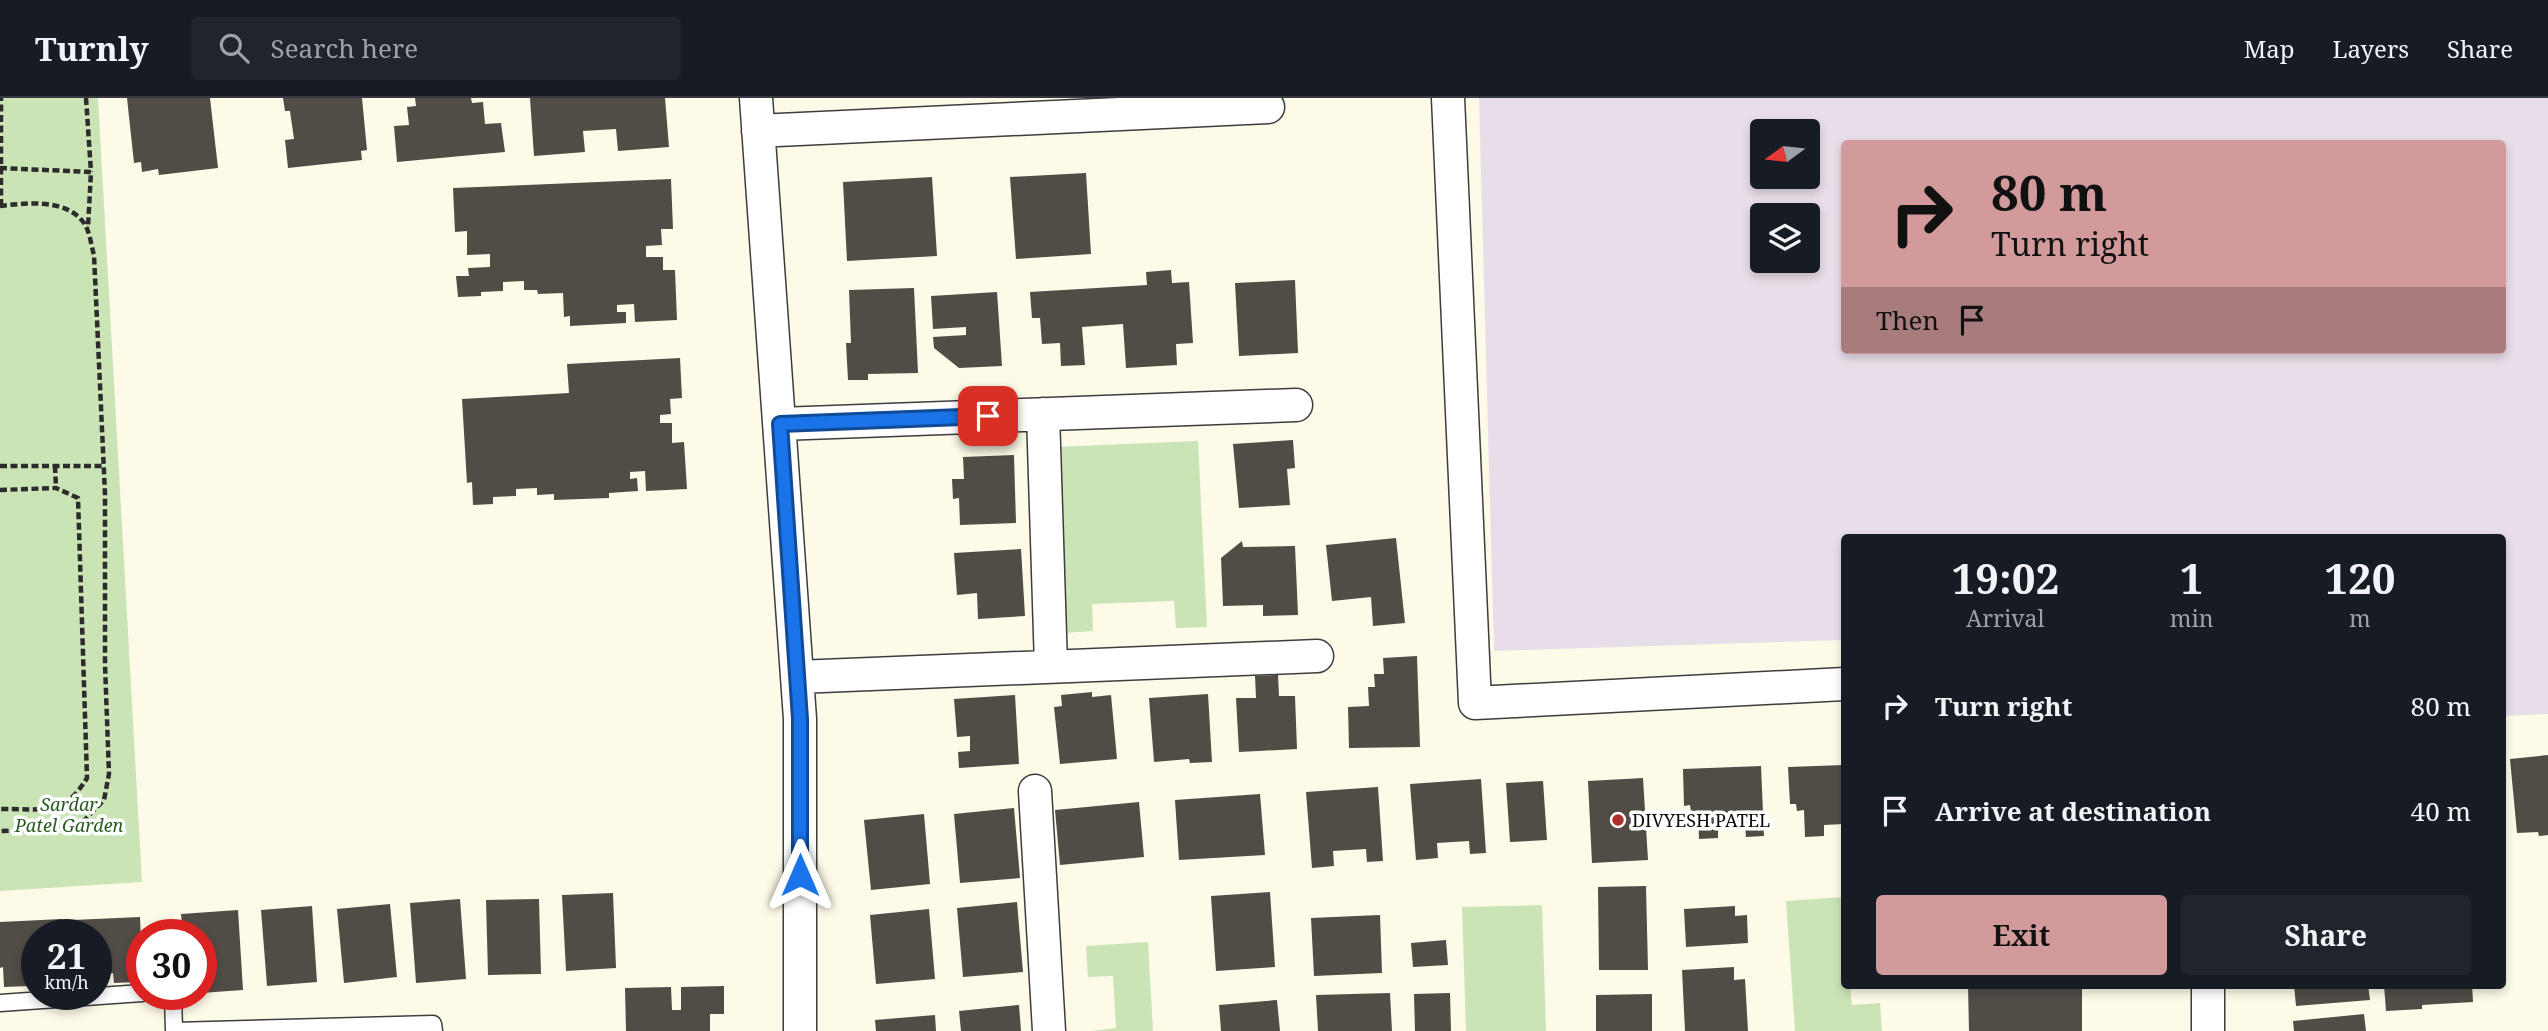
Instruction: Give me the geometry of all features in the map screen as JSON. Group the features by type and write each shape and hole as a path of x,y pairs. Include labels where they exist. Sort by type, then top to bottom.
{"street":[{"path":"756,98 800,719 800,1031"},
{"path":"1448,98 1475,703 1841,684"},
{"path":"758,131 1268,107"},
{"path":"780,424 1296,405"},
{"path":"1043,414 1051,666"},
{"path":"797,677 1317,656"},
{"path":"1035,791 1049,1031"},
{"path":"2208,989 2208,1031"}],"lane":[{"path":"0,1003 126,994"},
{"path":"173,1010 174,1031 433,1024 433,1031"}],"path":[{"path":"0,831 76,829 104,800 109,774 105,665 104,466 94,255 85,225 76,215 64,208 28,203 1,206 1,98"},
{"path":"86,98 91,172 88,232"},
{"path":"1,168 91,172"},
{"path":"0,466 104,466"},
{"path":"55,466 56,488"},
{"path":"0,490 56,488 78,498 87,778 79,792 60,807 0,809"}],"shaded area":[{"path":"1479,98 2548,98 2548,714 2506,716 2506,534 1841,534 1841,640 1494,651"}],"green space":[{"name":"Sardar Patel Garden","path":"0,98 98,98 142,882 0,891"},
{"path":"1198,441 1207,627 1176,628 1174,601 1092,604 1093,631 1064,633 1055,447"},
{"path":"1841,897 1841,989 1850,989 1852,1005 1880,1003 1882,1031 1795,1031 1786,901"},
{"path":"1542,905 1546,1031 1466,1031 1462,907"},
{"path":"1148,942 1153,1031 1092,1031 1116,1028 1113,976 1088,977 1086,946"}],"building":[{"path":"127,98 210,98 218,168 159,175 158,169 142,172 141,162 134,163"},
{"path":"283,98 362,98 367,150 361,151 362,160 288,168 285,140 294,139 290,111 285,111"},
{"path":"415,98 471,98 472,103 483,102 485,124 501,123 505,152 397,162 394,126 409,125 407,107 416,106"},
{"path":"530,98 665,98 669,147 618,151 616,129 583,131 585,152 534,156"},
{"path":"1086,173 1091,254 1016,259 1010,177"},
{"path":"932,177 937,256 847,261 843,182"},
{"path":"671,179 673,229 661,229 662,245 646,246 646,257 663,257 663,270 675,270 677,320 635,322 634,304 617,305 617,312 626,312 626,323 570,326 570,316 564,317 563,293 538,294 537,290 524,290 524,281 503,282 503,291 458,297 456,276 469,276 468,268 490,267 490,254 467,255 467,231 455,232 453,188"},
{"path":"1171,270 1172,283 1189,282 1193,343 1176,344 1177,365 1126,368 1123,324 1082,327 1085,365 1061,366 1060,343 1042,344 1040,318 1032,318 1030,292 1147,285 1146,272"},
{"path":"1295,280 1298,353 1239,356 1235,283"},
{"path":"914,288 918,373 868,374 868,380 848,380 846,343 851,343 849,290"},
{"path":"997,292 1002,366 959,368 934,348 933,337 966,335 966,327 933,329 931,296"},
{"path":"680,358 682,398 670,399 671,414 660,415 660,423 672,423 672,443 684,442 687,489 646,491 645,471 630,472 630,479 637,478 638,491 609,493 609,498 554,500 554,494 537,495 537,488 516,489 516,496 493,497 493,504 473,505 472,482 467,483 462,399 569,393 567,364"},
{"path":"1293,440 1295,468 1287,469 1290,505 1239,508 1233,444"},
{"path":"1014,455 1016,523 960,525 959,498 953,499 952,479 964,479 963,457"},
{"path":"1396,538 1405,623 1373,626 1371,597 1332,601 1326,545"},
{"path":"1242,541 1243,547 1295,546 1298,615 1263,616 1263,605 1223,606 1221,558"},
{"path":"1021,549 1025,616 978,619 977,593 957,595 954,553"},
{"path":"1417,656 1420,747 1349,748 1348,707 1369,706 1368,687 1375,687 1374,674 1384,674 1383,658"},
{"path":"1278,675 1279,696 1295,696 1297,749 1239,752 1236,698 1256,698 1255,676"},
{"path":"1092,692 1092,697 1111,695 1117,759 1060,764 1054,707 1062,706 1061,695"},
{"path":"1208,694 1212,762 1190,763 1189,759 1154,762 1149,698"},
{"path":"1015,695 1019,764 959,768 958,752 970,751 970,736 957,737 954,699"},
{"path":"2548,755 2548,835 2539,836 2538,832 2517,833 2510,759"},
{"path":"1841,765 1841,824 1824,825 1824,836 1805,837 1804,810 1797,811 1796,804 1790,804 1788,767"},
{"path":"1761,766 1764,836 1746,837 1745,825 1718,826 1718,838 1699,839 1698,812 1691,812 1690,805 1684,806 1683,769"},
{"name":"DIVYESH PATEL","path":"1643,778 1648,860 1592,863 1588,781"},
{"path":"1481,779 1486,853 1470,854 1469,841 1437,843 1438,858 1416,860 1410,784"},
{"path":"1543,781 1547,840 1510,842 1506,783"},
{"path":"1378,787 1383,861 1367,862 1366,849 1333,851 1334,866 1312,868 1306,792"},
{"path":"1260,794 1265,855 1179,860 1175,800"},
{"path":"1139,802 1144,857 1060,865 1055,810"},
{"path":"1014,808 1020,878 960,883 954,814"},
{"path":"924,814 930,884 871,890 864,820"},
{"path":"1646,886 1648,970 1599,970 1598,887"},
{"path":"1270,892 1275,967 1216,971 1211,896"},
{"path":"613,893 616,968 566,971 562,895"},
{"path":"460,899 466,979 416,983 410,903"},
{"path":"539,899 541,974 488,975 486,900"},
{"path":"1017,902 1023,972 963,977 957,908"},
{"path":"390,904 397,977 344,983 337,909"},
{"path":"312,906 317,982 267,986 261,910"},
{"path":"1735,906 1735,916 1747,915 1748,943 1686,947 1684,909"},
{"path":"929,909 935,979 876,984 870,915"},
{"path":"238,910 243,990 217,992 217,919 182,919 181,914"},
{"path":"1380,915 1382,973 1314,976 1311,918"},
{"path":"140,917 126,919 126,982 114,983 112,919 95,919"},
{"path":"21,921 21,986 4,987 3,967 0,968 0,922"},
{"path":"1446,940 1448,965 1413,967 1411,943"},
{"path":"1734,967 1734,980 1745,979 1748,1031 1685,1031 1682,970"},
{"path":"724,986 724,1014 710,1014 710,1031 626,1031 625,988 671,987 672,1010 681,1010 681,987"},
{"path":"1968,989 2082,989 2082,1031 1969,1031"},
{"path":"2294,989 2369,989 2370,1000 2296,1006"},
{"path":"2384,989 2472,989 2473,1002 2422,1005 2422,1009 2386,1011"},
{"path":"1390,993 1392,1031 1318,1031 1316,995"},
{"path":"1450,993 1451,1031 1415,1031 1414,994"},
{"path":"1652,994 1652,1031 1596,1031 1596,995"},
{"path":"1277,1000 1280,1031 1221,1031 1219,1005"},
{"path":"1019,1005 1021,1031 961,1031 959,1011"},
{"path":"2364,1014 2366,1031 2294,1031 2293,1021"},
{"path":"935,1015 936,1031 876,1031 875,1020"}],"place":[{"name":"DIVYESH PATEL","path":"1618,820"}],"route":[{"path":"800,875 800,719 780,424 988,416"}]}
